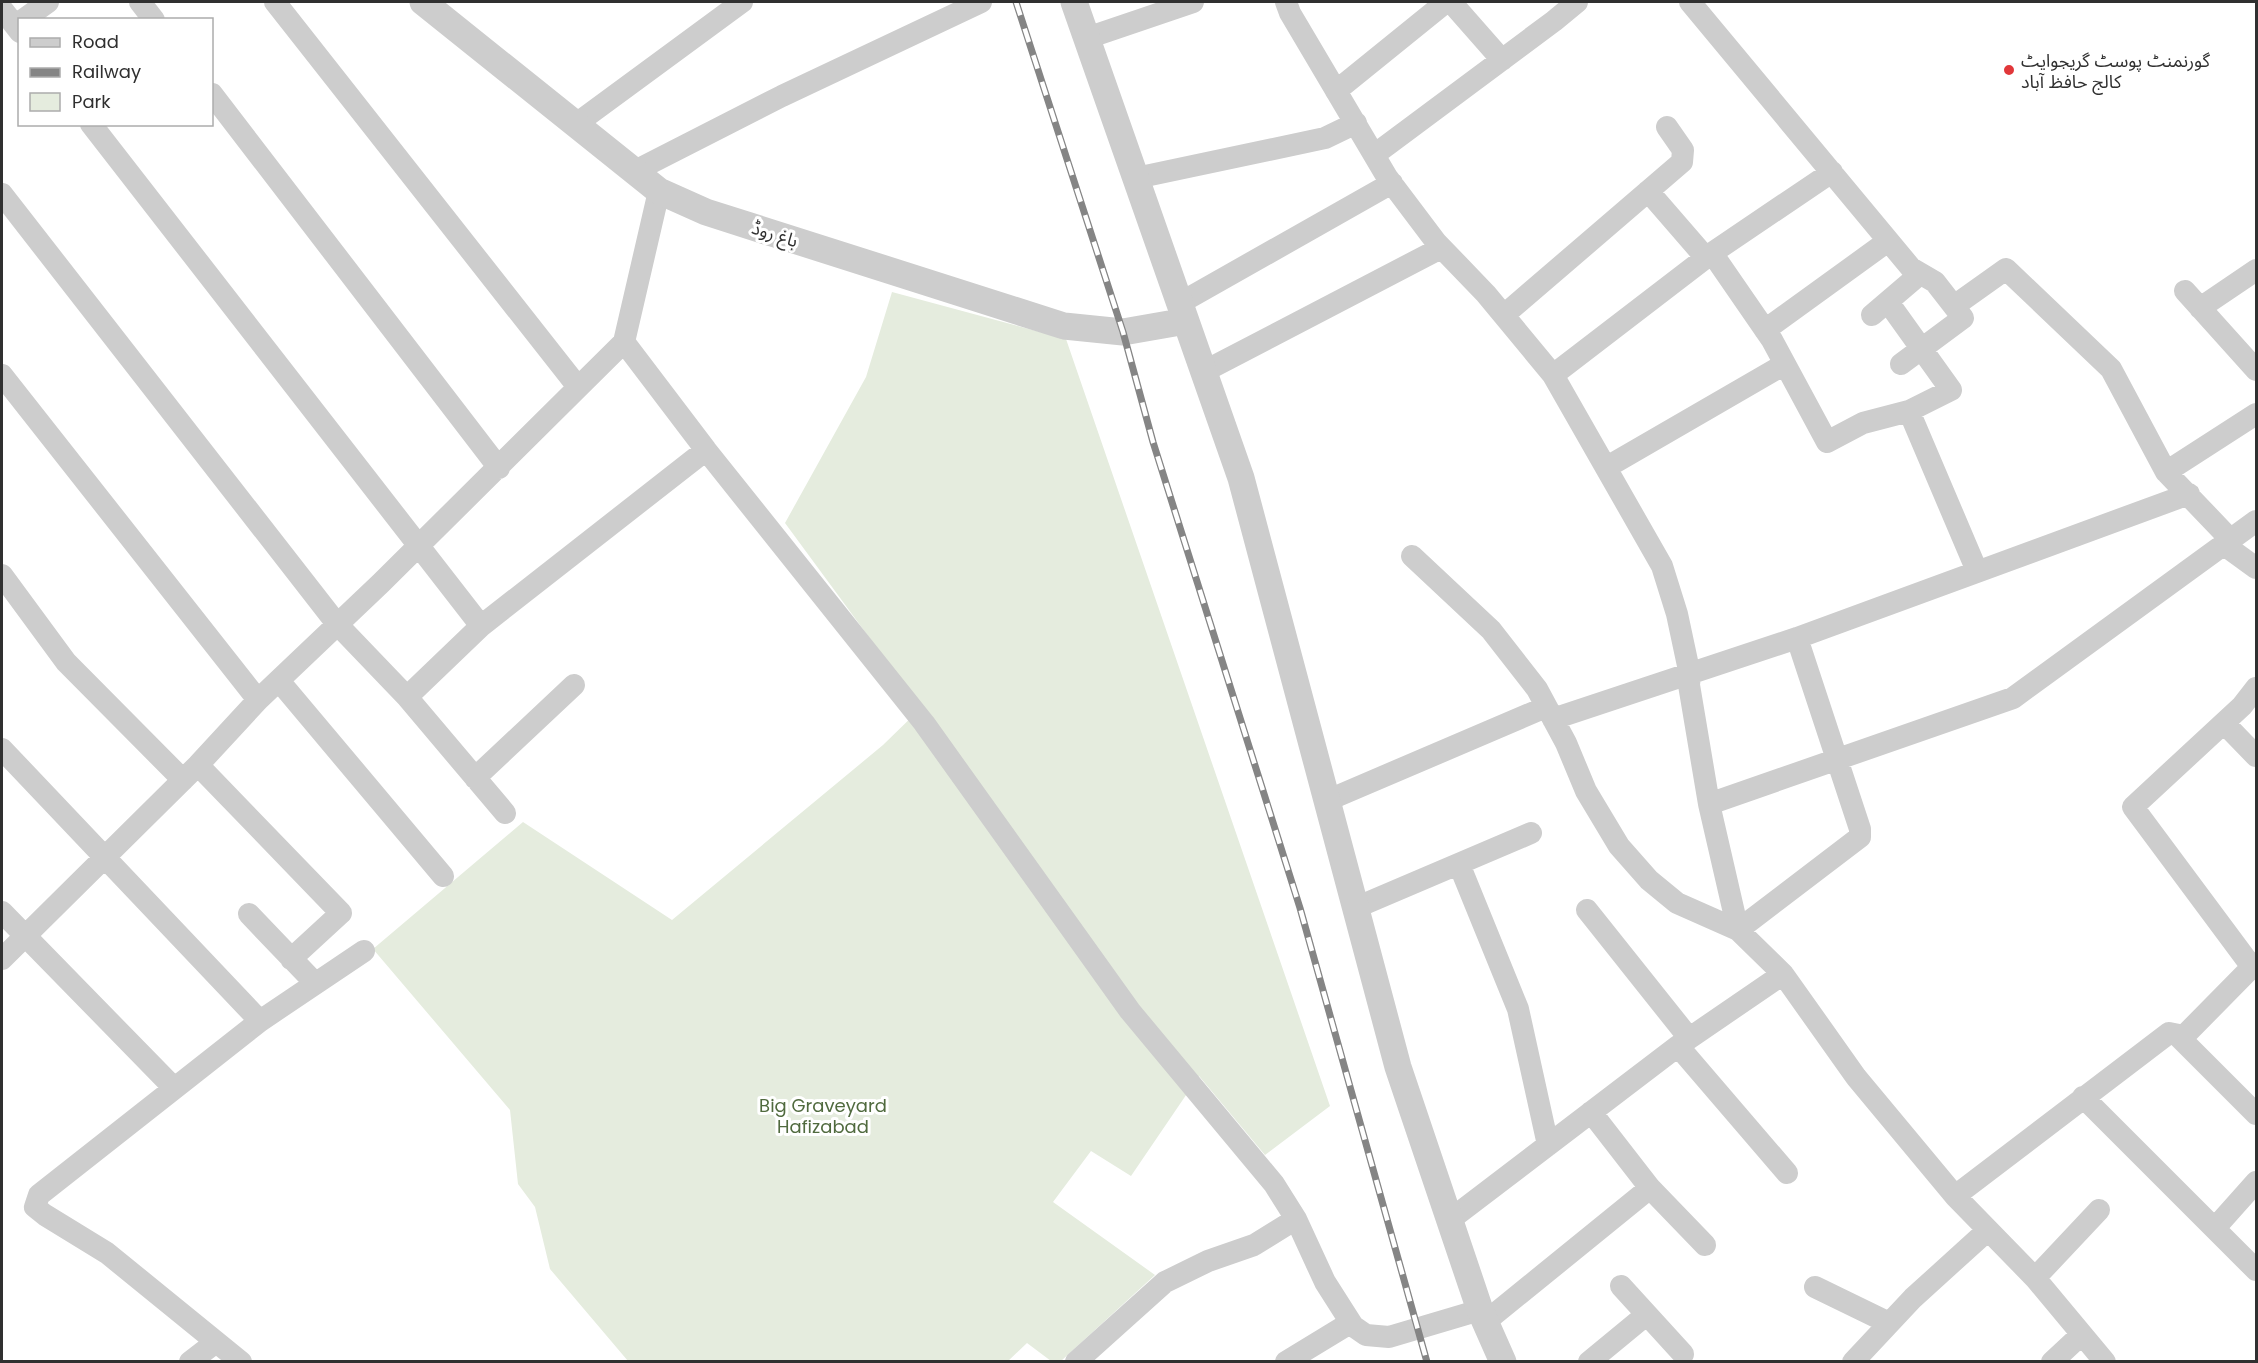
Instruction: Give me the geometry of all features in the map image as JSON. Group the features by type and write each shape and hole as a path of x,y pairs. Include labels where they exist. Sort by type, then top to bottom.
{"street":[{"path":"23,18 48,2"},
{"path":"140,2 152,18"},
{"path":"275,2 579,387"},
{"name":"باغ روڈ","path":"423,2 659,191 706,212 1064,326 1123,332 1183,312"},
{"path":"576,124 742,2"},
{"path":"635,171 782,96 981,2"},
{"path":"1074,2 1240,478 1398,1067 1483,1316 1503,1362"},
{"path":"1087,38 1193,2"},
{"path":"1287,2 1290,13 1392,183 1441,248 1504,315 1553,375 1662,566 1677,614 1690,675 1689,685 1709,804 1738,930"},
{"path":"1336,91 1446,2"},
{"path":"1451,2 1502,60"},
{"path":"1374,155 1577,2"},
{"path":"1690,2 1911,268 1935,282 1963,318 1901,364"},
{"path":"213,95 499,468"},
{"path":"1136,178 1325,138 1356,123"},
{"path":"93,126 481,626"},
{"path":"1504,315 1682,162 1683,150 1667,127"},
{"path":"1553,375 1709,256 1832,172"},
{"path":"1183,312 1392,183"},
{"path":"2,959 190,773 258,700 280,682 499,468 624,342 659,191"},
{"path":"1648,191 1709,256 1765,330 1827,442 1863,423 1909,411 1951,390 1922,349 1880,309 1920,274"},
{"path":"2,194 337,624 407,697 504,813"},
{"path":"1765,330 1888,241"},
{"path":"1203,372 1441,248"},
{"path":"1954,306 2006,269 2111,369 2166,472 2189,494 2227,541 2256,568"},
{"path":"2256,270 2193,299 2256,370"},
{"path":"624,342 706,450 924,723 1130,1011 1274,1184 1296,1220 1325,1282 1350,1323 1366,1335 1389,1337 1483,1316 1650,1188"},
{"path":"1607,466 1785,364"},
{"path":"2,375 258,700"},
{"path":"1909,411 1977,571"},
{"path":"2166,472 2256,414"},
{"path":"407,697 481,626 706,450"},
{"path":"1326,801 1549,713 1690,675 2189,494"},
{"path":"1709,804 2013,698 2256,521"},
{"path":"1412,556 1491,630 1537,689 1586,791 1619,846 1649,880 1677,903 1738,930 1783,974 1856,1077 1955,1196 2034,1278 2104,1362"},
{"path":"2,575 66,662 341,913 291,958"},
{"path":"1738,930 1860,837 1860,829 1797,638"},
{"path":"280,682 443,876"},
{"path":"475,778 574,685"},
{"path":"1955,1196 2169,1033 2184,1036 2255,967 2133,807 2224,723 2256,688"},
{"path":"2224,723 2256,756"},
{"path":"2,749 260,1021"},
{"path":"1355,908 1531,833"},
{"path":"1459,864 1518,1009 1548,1145"},
{"path":"1587,910 1684,1042 1787,1173"},
{"path":"2,912 174,1088"},
{"path":"249,914 315,983"},
{"path":"241,1362 107,1253 35,1207 39,1195 260,1021 364,951"},
{"path":"1451,1219 1684,1042 1783,974"},
{"path":"2177,1035 2256,1114"},
{"path":"2084,1097 2256,1270"},
{"path":"1591,1112 1650,1188 1705,1245"},
{"path":"2215,1228 2256,1182"},
{"path":"2034,1278 2099,1210"},
{"path":"1076,1362 1165,1282 1208,1261 1254,1245 1296,1220"},
{"path":"1852,1362 1888,1323 1988,1230"},
{"path":"1621,1286 1683,1354"},
{"path":"1815,1287 1888,1323"},
{"path":"1589,1362 1646,1315"},
{"path":"1286,1362 1350,1323"},
{"path":"2052,1362 2081,1335"},
{"path":"190,1362 216,1341"}],"green space":[{"name":"Big Graveyard Hafizabad","path":"892,292 1066,339 1330,1106 1265,1155 1199,1076 1131,1176 1091,1151 1053,1202 1155,1275 1061,1361 1051,1361 1027,1343 1007,1362 628,1361 550,1269 535,1207 518,1184 510,1110 373,949 523,822 672,920 883,745 921,708 785,523 866,377"}],"railway":[{"path":"1016,2 1123,332 1153,442 1300,908 1427,1362"}],"place":[{"name":"گورنمنٹ پوسٹ گریجوایٹ کالج حافظ آباد","path":"2009,70"}]}
